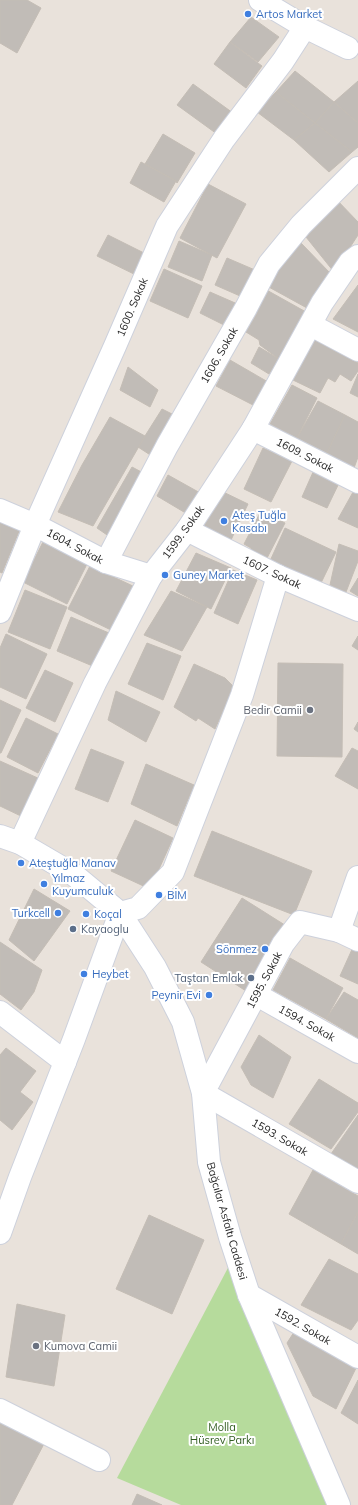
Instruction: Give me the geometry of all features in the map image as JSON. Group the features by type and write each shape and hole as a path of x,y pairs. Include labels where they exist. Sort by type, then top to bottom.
{"street":[{"path":"260,0 305,27 348,48"},
{"name":"1600. Sokak","path":"0,612 35,525 167,226 224,139 283,61 305,27"},
{"name":"1606. Sokak","path":"106,562 166,446 246,308 269,264 301,225 358,168"},
{"name":"1599. Sokak","path":"10,839 95,683 151,576 187,530 253,429 322,303 350,262 358,256"},
{"path":"311,325 358,350"},
{"name":"1609. Sokak","path":"253,429 358,482"},
{"name":"1604. Sokak","path":"0,510 35,525 106,562 151,576"},
{"name":"1607. Sokak","path":"187,530 278,576 358,610"},
{"path":"0,1233 120,913 138,908 173,872 242,695 278,576"},
{"name":"Bağcılar Asfaltı Caddesi","path":"10,839 73,874 120,913 155,967 184,1022 203,1093 209,1162 230,1237 249,1295 339,1505"},
{"path":"349,935 358,877"},
{"name":"1595. Sokak","path":"203,1093 257,995 283,944 300,922 349,935"},
{"name":"1594. Sokak","path":"257,995 358,1052"},
{"path":"0,1012 65,1062"},
{"name":"1593. Sokak","path":"203,1093 358,1182"},
{"name":"1592. Sokak","path":"249,1295 358,1357"},
{"path":"0,1410 99,1460"}],"green space":[{"name":"Molla Hüsrev Parkı","path":"230,1264 330,1505 181,1505 117,1478"}],"building":[{"path":"0,0 27,0 41,8 17,53 0,43"},
{"path":"251,17 279,37 258,62 230,42"},
{"path":"230,42 262,66 246,88 214,64"},
{"path":"295,71 334,102 315,123 276,92"},
{"path":"358,81 358,123 334,102"},
{"path":"193,84 233,113 217,134 177,105"},
{"path":"276,92 315,123 294,140 257,112"},
{"path":"334,102 358,123 358,147 352,152 315,123"},
{"path":"315,123 352,152 329,172 294,140"},
{"path":"163,134 195,153 177,183 176,181 145,164"},
{"path":"141,162 176,181 164,202 130,183"},
{"path":"208,184 246,204 217,258 180,238"},
{"path":"335,198 358,222 358,235 334,272 302,232"},
{"path":"108,235 146,254 136,275 97,256"},
{"path":"179,241 212,255 202,281 168,267"},
{"path":"301,243 330,273 307,308 267,286 286,258"},
{"path":"227,258 262,273 247,299 215,285"},
{"path":"164,269 202,286 188,318 150,301"},
{"path":"358,285 358,332 333,319"},
{"path":"263,288 306,312 279,359 260,345 259,340 246,332 257,313"},
{"path":"210,292 242,306 230,328 200,313"},
{"path":"314,339 358,363 358,371 351,381 340,374 335,382 328,378 320,393 293,380"},
{"path":"259,347 279,359 269,374 251,363"},
{"path":"230,360 268,382 255,406 216,386"},
{"path":"128,367 158,390 150,407 120,390"},
{"path":"358,374 358,397 350,393"},
{"path":"292,385 317,398 297,438 270,424"},
{"path":"318,401 345,415 327,453 297,438"},
{"path":"162,409 178,417 155,458 138,447"},
{"path":"345,415 358,422 358,457 354,468 327,453"},
{"path":"110,417 145,436 93,526 58,512 82,465"},
{"path":"263,448 292,461 271,502 244,489"},
{"path":"132,467 147,475 113,539 97,528"},
{"path":"314,470 340,481 327,508 302,497"},
{"path":"168,475 202,494 189,515 157,496"},
{"path":"358,485 358,528 338,519"},
{"path":"219,490 248,504 231,540 202,526"},
{"path":"261,511 285,523 265,562 251,554 251,548 244,544"},
{"path":"0,520 20,529 2,573 0,572"},
{"path":"285,528 336,552 320,585 270,561"},
{"path":"45,538 89,560 67,604 23,582"},
{"path":"339,544 358,551 358,561 346,592 330,585"},
{"path":"196,553 231,568 211,609 176,591"},
{"path":"90,566 135,587 113,631 68,609"},
{"path":"233,570 257,580 238,624 214,613"},
{"path":"358,578 358,596 350,591"},
{"path":"25,590 67,607 50,649 8,632"},
{"path":"171,591 207,607 182,651 144,635"},
{"path":"71,617 109,633 95,667 57,651"},
{"path":"6,634 47,654 26,699 0,687 0,648"},
{"path":"358,636 358,650 352,646"},
{"path":"147,643 181,656 163,700 128,684"},
{"name":"Bedir Camii","path":"278,663 343,664 342,757 277,756"},
{"path":"194,664 225,678 234,687 215,729 198,718 196,721 174,707"},
{"path":"45,670 73,683 55,722 26,708"},
{"path":"116,691 160,712 146,742 108,720"},
{"path":"0,700 21,710 1,753 0,753"},
{"path":"26,718 58,734 38,773 7,757"},
{"path":"358,722 358,732 354,729"},
{"path":"352,748 358,751 358,789 335,776"},
{"path":"91,749 124,762 108,802 75,789"},
{"path":"0,761 40,779 23,817 0,806"},
{"path":"146,764 194,785 177,826 131,804"},
{"path":"135,820 173,838 150,889 111,871"},
{"path":"212,831 312,871 294,915 194,876"},
{"path":"34,889 70,911 34,961 9,940"},
{"path":"242,898 288,927 246,991 201,962"},
{"path":"0,942 42,970 34,992 21,1010 0,994"},
{"path":"354,945 358,947 358,984 340,976"},
{"path":"290,958 343,988 326,1019 273,990"},
{"path":"344,992 358,1000 358,1038 326,1019"},
{"path":"259,1035 291,1057 273,1098 251,1085 241,1067"},
{"path":"6,1048 36,1071 20,1092 33,1102 12,1130 0,1120 0,1055"},
{"path":"319,1079 358,1103 358,1112 331,1149 289,1124"},
{"path":"358,1115 358,1172 331,1154"},
{"path":"313,1170 358,1196 358,1212 341,1244 289,1214"},
{"path":"358,1212 358,1254 341,1244"},
{"path":"149,1215 204,1240 172,1314 116,1289"},
{"path":"329,1259 358,1274 358,1320 351,1330 301,1305"},
{"name":"Kumova Camii","path":"17,1304 65,1315 54,1386 6,1377"},
{"path":"296,1329 357,1366 336,1409 313,1396 287,1343"},
{"path":"358,1380 358,1424 341,1413"},
{"path":"0,1419 46,1440 12,1505 0,1505"},
{"path":"137,1494 162,1505 132,1505"}],"place":[{"name":"Artos Market","path":"248,14"},
{"name":"Ateş Tuğla Kasabı","path":"224,521"},
{"name":"Guney Market","path":"165,575"},
{"name":"Bedir Camii","path":"310,710"},
{"name":"Ateştuğla Manav","path":"21,863"},
{"name":"Yılmaz Kuyumculuk","path":"44,884"},
{"name":"BİM","path":"159,895"},
{"name":"Turkcell","path":"58,913"},
{"name":"Koçal","path":"86,914"},
{"name":"Kayaoglu","path":"73,929"},
{"name":"Sönmez","path":"265,949"},
{"name":"Heybet","path":"84,974"},
{"name":"Taştan Emlak","path":"251,978"},
{"name":"Peynir Evi","path":"209,995"},
{"name":"Kumova Camii","path":"36,1346"}]}
